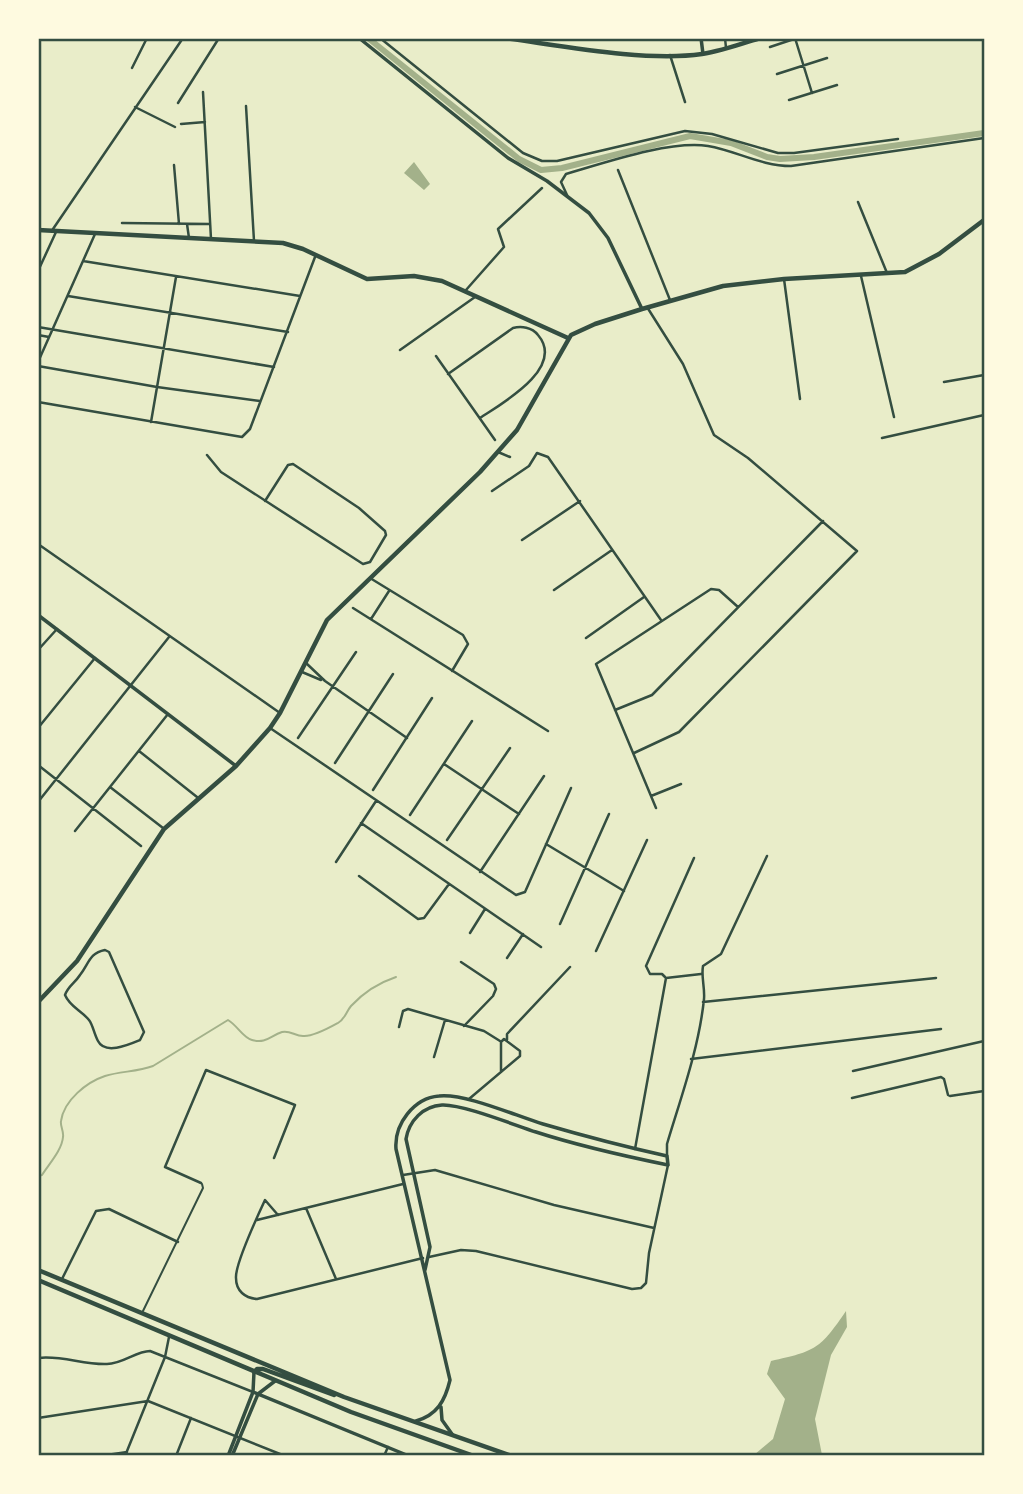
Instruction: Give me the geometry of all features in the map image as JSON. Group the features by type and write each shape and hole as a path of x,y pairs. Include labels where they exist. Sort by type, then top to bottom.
{"main road":[{"path":"504,38 616,52 670,55 703,54 760,38"},
{"path":"38,1002 77,961 163,829 236,766 270,728 327,620 498,452 525,417 568,338 595,324 723,286 783,279 905,272 921,265 985,220"},
{"path":"38,230 283,243 367,279 414,276 427,278 477,295 568,338"},
{"path":"38,1270 344,1397 512,1455"},
{"path":"38,1280 362,1416 474,1455"},
{"path":"254,1372 263,1369 326,1393 344,1397"}],"street":[{"path":"132,68 147,38"},
{"path":"38,271 55,229 183,38"},
{"path":"177,103 219,38"},
{"path":"359,38 508,158 589,212 603,229 644,308 682,364 714,435 748,458 858,551 678,732 634,754"},
{"path":"380,38 523,153 542,161 557,161 685,131 733,138 778,153 898,139"},
{"path":"701,38 703,54"},
{"path":"725,38 726,48"},
{"path":"770,47 796,39 812,93"},
{"path":"670,55 685,102"},
{"path":"778,74 827,58"},
{"path":"789,100 838,85"},
{"path":"203,92 211,239"},
{"path":"246,106 254,241"},
{"path":"135,107 175,127"},
{"path":"181,124 205,122"},
{"path":"567,195 561,182 566,174 679,145 705,146 739,154 770,166 790,166 985,138"},
{"path":"174,165 179,224"},
{"path":"618,170 670,300"},
{"path":"466,291 504,247 498,229 542,188"},
{"path":"858,202 888,275"},
{"path":"122,223 210,224"},
{"path":"187,224 189,238"},
{"path":"96,232 38,364 157,387 260,401"},
{"path":"38,402 239,438 246,435 316,255"},
{"path":"83,261 300,296"},
{"path":"151,422 177,276"},
{"path":"861,276 894,417"},
{"path":"783,279 800,399"},
{"path":"400,350 477,295"},
{"path":"68,296 288,332"},
{"path":"38,327 274,367"},
{"path":"449,374 513,328 524,327 538,334 542,342 543,359 531,382 480,418"},
{"path":"551,338 560,334"},
{"path":"38,335 50,337"},
{"path":"436,356 495,440"},
{"path":"944,382 985,375"},
{"path":"882,438 985,415"},
{"path":"498,452 510,457"},
{"path":"492,491 529,466 537,453 545,455 580,501 661,621"},
{"path":"207,455 221,472 265,501 363,564 370,562 386,536 385,531 359,508 293,464 288,465 265,501"},
{"path":"522,540 580,501"},
{"path":"615,710 652,695 824,521"},
{"path":"38,544 279,713"},
{"path":"554,590 612,550"},
{"path":"370,562 378,569"},
{"path":"369,578 457,630 466,639 467,644 452,671"},
{"path":"656,808 597,670 597,662 713,588 738,607"},
{"path":"371,619 389,591"},
{"path":"586,638 644,597"},
{"path":"353,608 548,731"},
{"path":"38,615 236,766"},
{"path":"38,650 57,629"},
{"path":"38,802 170,636"},
{"path":"298,738 356,652"},
{"path":"38,728 95,658"},
{"path":"305,662 325,681 407,738"},
{"path":"300,671 325,681"},
{"path":"335,763 393,674"},
{"path":"373,790 432,698"},
{"path":"75,831 168,714"},
{"path":"410,815 472,721"},
{"path":"270,728 512,894 521,895 525,892 571,788"},
{"path":"447,840 510,748"},
{"path":"139,751 197,797"},
{"path":"444,764 519,814"},
{"path":"38,765 141,846"},
{"path":"480,872 544,776"},
{"path":"652,796 681,784"},
{"path":"110,787 163,829"},
{"path":"336,862 376,801"},
{"path":"560,924 608,814"},
{"path":"361,823 541,947"},
{"path":"596,951 647,840"},
{"path":"547,844 624,891"},
{"path":"278,1215 266,1200 236,1277 241,1293 247,1298 257,1299 429,1256 471,1250 641,1289 646,1283 654,1228 668,1165 667,1144 704,1002 701,974 703,966 721,954 767,856"},
{"path":"694,858 646,966 650,974 662,974 666,978 701,974"},
{"path":"359,876 418,919 424,918 449,884"},
{"path":"470,933 485,909"},
{"path":"507,958 523,934"},
{"path":"105,950 109,952 144,1032 140,1041 125,1046 105,1048 99,1045 89,1020 68,1002 65,995 67,989 80,977 92,955 105,950"},
{"path":"77,961 81,967"},
{"path":"461,962 494,984 496,989 493,996 464,1026"},
{"path":"468,1101 521,1054 507,1040 507,1034 570,967"},
{"path":"635,1149 666,978"},
{"path":"704,1002 936,978"},
{"path":"399,1027 403,1012 408,1009 484,1031 501,1042"},
{"path":"435,1057 445,1020"},
{"path":"691,1059 942,1029"},
{"path":"501,1042 507,1040"},
{"path":"853,1071 985,1041"},
{"path":"501,1042 501,1071"},
{"path":"201,1183 165,1167 206,1070 295,1105 274,1158"},
{"path":"852,1098 941,1077 950,1097 985,1091"},
{"path":"414,1422 430,1416 441,1405 450,1375 396,1143 400,1126 411,1110 433,1097 452,1096 543,1124 667,1156"},
{"path":"425,1270 430,1247 406,1145 412,1122 422,1112 438,1105 454,1106 541,1134 668,1165"},
{"path":"541,1134 543,1124"},
{"path":"402,1175 435,1170 554,1205 654,1228"},
{"path":"257,1220 404,1184"},
{"path":"306,1208 337,1279"},
{"path":"62,1279 99,1209 109,1209 178,1242"},
{"path":"100,1455 126,1454 165,1357 170,1335"},
{"path":"38,1358 64,1357 109,1364 127,1360 144,1351 409,1455"},
{"path":"230,1455 255,1393 254,1372"},
{"path":"255,1393 275,1381"},
{"path":"38,1418 148,1401 285,1455"},
{"path":"441,1405 442,1420 454,1436"},
{"path":"176,1455 191,1418"},
{"path":"384,1455 388,1447"}],"lane":[{"path":"142,1312 203,1188 201,1183"}],"shaded area":[{"path":"414,162 430,184 424,190 404,173"},
{"path":"846,1311 847,1327 831,1355 815,1419 822,1455 754,1455 773,1439 785,1399 767,1374 771,1361 808,1351 816,1346 830,1333"}],"waterway":[{"path":"368,38 519,159 541,170 562,168 690,136 731,143 767,157 780,159 814,157 984,133"},
{"path":"38,1176 42,1175 60,1147 63,1135 61,1121 71,1099 98,1079 153,1066 228,1020 246,1037 257,1041 285,1032 303,1036 316,1034 340,1021 366,992 396,977"}]}
